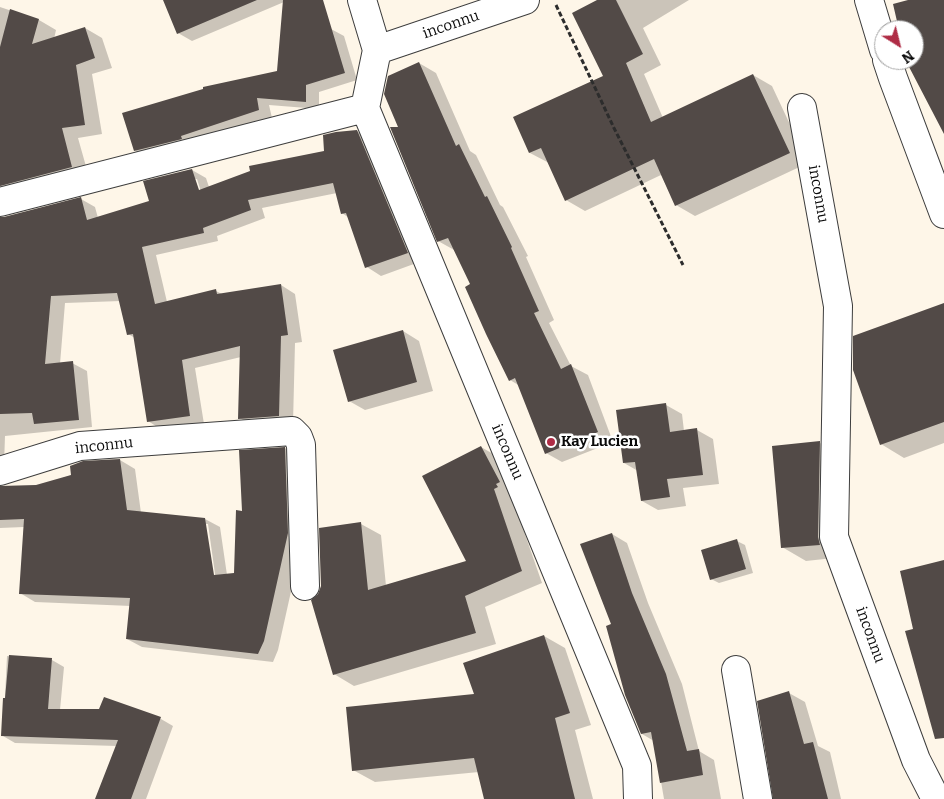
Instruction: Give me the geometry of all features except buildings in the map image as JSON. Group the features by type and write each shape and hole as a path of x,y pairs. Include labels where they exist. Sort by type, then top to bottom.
{"street":[{"path":"0,202 365,108 377,50 362,0"},
{"name":"inconnu","path":"377,50 525,0"},
{"path":"869,0 875,20"},
{"path":"890,70 944,214"},
{"name":"inconnu","path":"365,108 637,766 638,799"},
{"name":"inconnu","path":"802,108 838,306 834,537 916,760 936,799"},
{"name":"inconnu","path":"0,471 80,446 292,431 298,437 301,445 305,586"},
{"path":"736,670 758,799"}],"path":[{"path":"554,0 614,128 683,264"}],"place":[{"name":"Kay Lucien","path":"551,442"}]}
